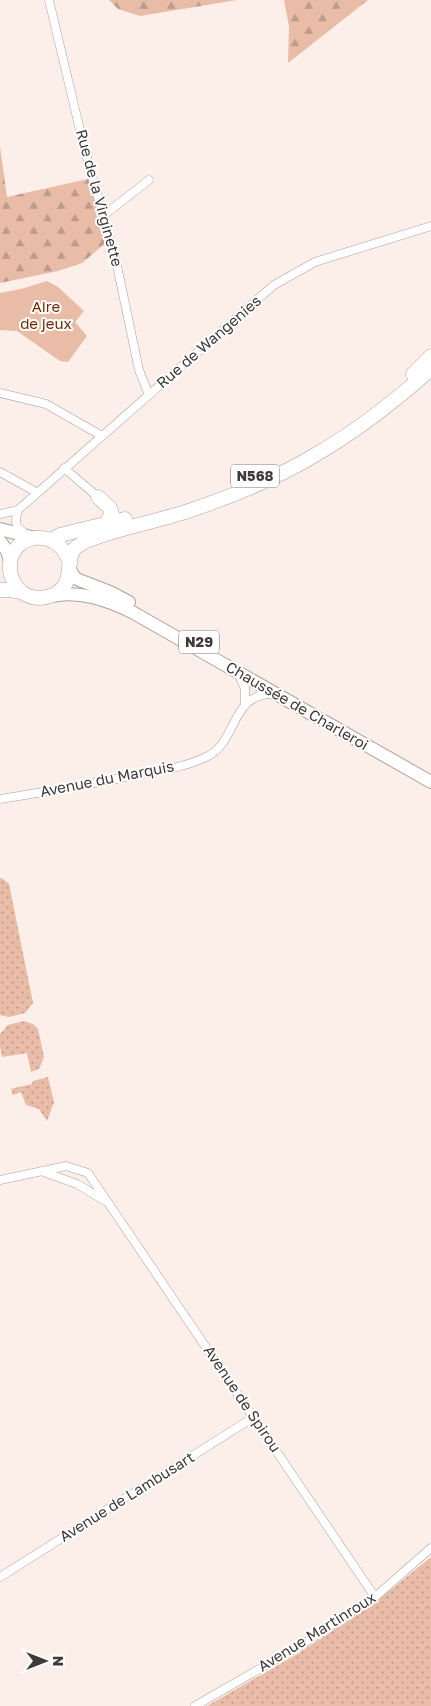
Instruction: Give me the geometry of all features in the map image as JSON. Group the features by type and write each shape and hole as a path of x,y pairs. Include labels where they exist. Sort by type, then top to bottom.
{"highway":[{"name":"N568","path":"51,540 60,535 188,502 246,480 286,461 334,434 372,407 409,378 431,356"},
{"name":"N568","path":"70,567 75,548 84,542 192,510 235,494 315,455 378,413 431,369"},
{"path":"98,497 110,508 112,514 105,524"},
{"path":"0,590 22,592 36,598 52,596 66,583 70,567 64,549 51,540 35,538 28,540 17,548 7,567 12,580 22,592"}],"main road":[{"path":"0,529 35,538"},
{"path":"0,541 7,551 7,567"},
{"name":"Chaussée de Charleroi","path":"70,567 75,578 117,596 326,719 380,749 431,774"},
{"name":"Chaussée de Charleroi","path":"52,596 71,594 114,603 278,695 326,719"},
{"name":"Chaussée de Charleroi","path":"380,749 431,782"}],"street":[{"name":"Rue de la Virginette","path":"49,0 84,147 116,261 139,370 150,395"},
{"path":"104,215 150,180"},
{"name":"Rue de Wangenies","path":"18,510 36,492 274,286 315,262 431,226"},
{"path":"0,393 46,404 102,436"},
{"path":"64,468 98,497"},
{"path":"0,472 36,492"},
{"path":"0,514 18,510 15,523 18,530 35,538"},
{"path":"233,669 238,674 245,688 245,705"},
{"path":"245,705 257,697 278,695"},
{"name":"Avenue du Marquis","path":"0,799 160,772 208,757 216,751 245,705"},
{"name":"Avenue de Spirou","path":"0,1180 66,1166 88,1173 375,1597"},
{"name":"Avenue de Spirou","path":"42,1171 77,1184 107,1202"},
{"name":"Avenue de Lambusart","path":"0,1577 254,1417"},
{"name":"Avenue Martinroux","path":"195,1706 303,1644 375,1597 431,1548"}],"green space":[{"path":"109,0 237,0 140,16 118,9"},
{"path":"284,0 368,0 288,63 289,26"},
{"path":"0,147 7,197 88,179 108,241 82,263 58,271 0,283"},
{"name":"Aire de jeux","path":"47,281 58,287 84,311 75,322 87,336 68,362 60,361 17,331 0,330 0,293"},
{"path":"0,878 9,884 33,1003 25,1013 9,1017 0,1015"},
{"path":"24,1021 33,1024 38,1029 44,1057 39,1069 31,1072 27,1053 2,1057 0,1046 0,1034 8,1025"},
{"path":"48,1077 54,1102 47,1121 39,1109 26,1105 21,1092 13,1095 11,1089 32,1084 33,1081"},
{"path":"431,1557 431,1706 207,1706 299,1653 372,1605"}]}
